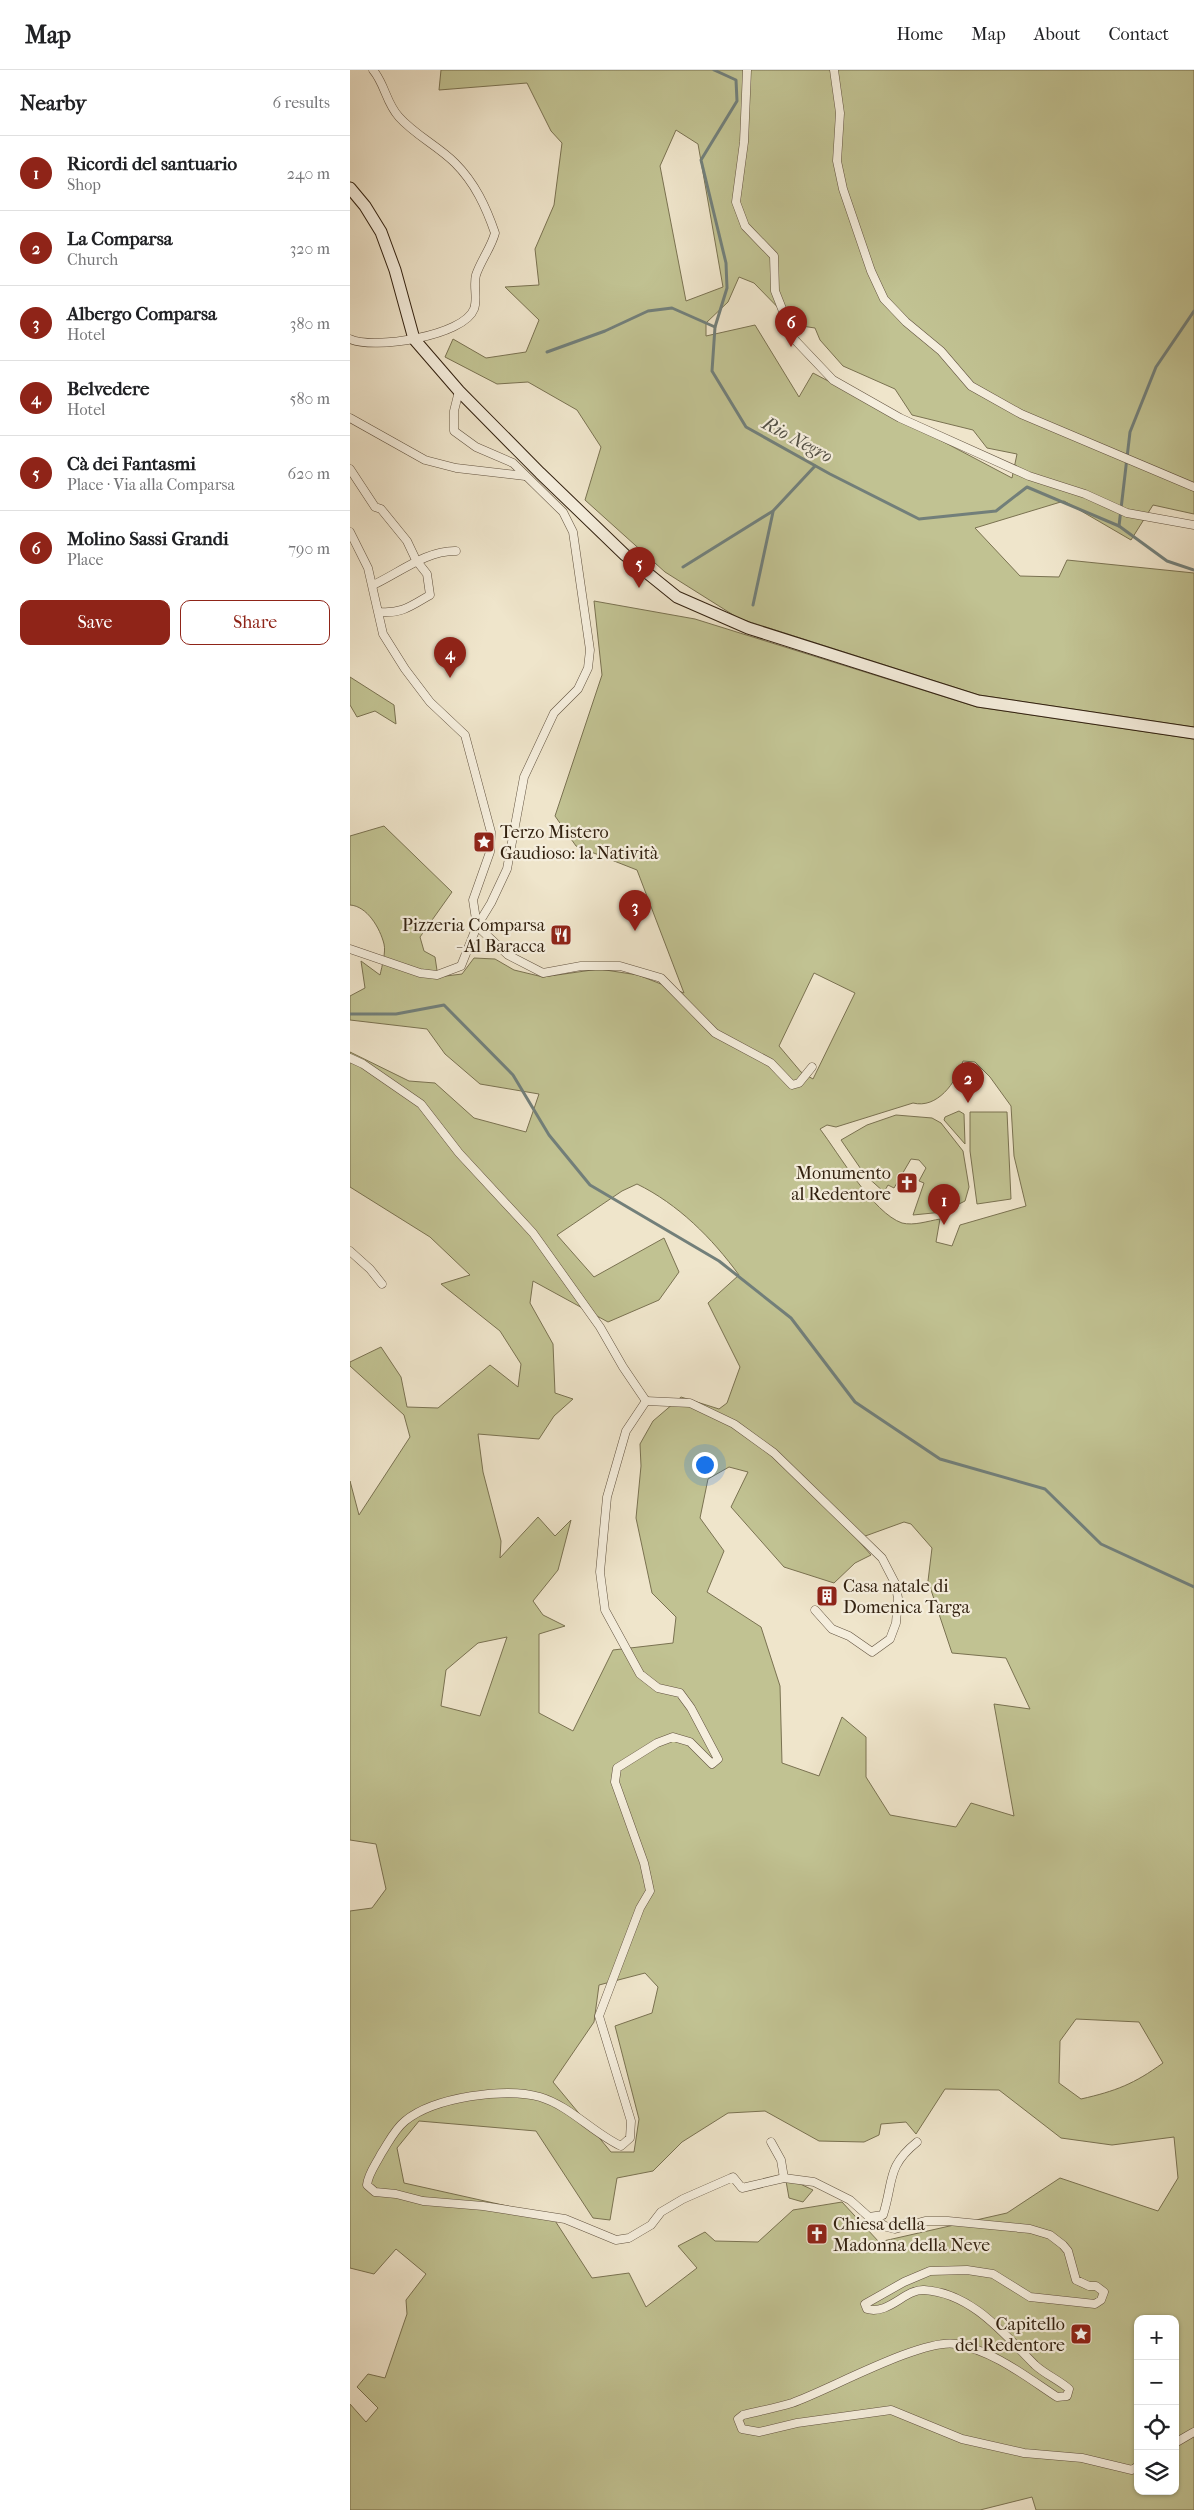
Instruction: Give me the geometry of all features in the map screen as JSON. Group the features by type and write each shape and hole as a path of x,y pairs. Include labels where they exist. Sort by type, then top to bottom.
{"main road":[{"path":"350,188 366,206 381,232 395,270 403,306 414,339 460,391 540,473 625,555 676,597 748,628 978,701 1194,733"}],"street":[{"path":"350,339 364,342 414,339 438,335 463,322 474,309 476,275 495,233 486,207 466,175 454,162 398,116 387,98 381,79 374,70"},
{"path":"747,70 744,142 736,202 745,226 774,256 776,290 794,339 833,380 900,418 1029,476 1085,494 1127,513 1194,525"},
{"path":"834,70 840,113 837,161 843,189 871,271 884,299 906,322 941,351 971,386 1020,414 1194,487"},
{"path":"350,950 420,974 437,975 461,966 477,926 491,903 507,869 524,777 554,713 578,689 588,668 585,602 573,532 563,512 513,463 476,447 454,430 454,411 460,391"},
{"path":"350,418 425,460 456,468 526,476"},
{"path":"350,469 375,506 381,509 407,541 416,560 427,574 430,594 406,610 394,613 379,612"},
{"path":"350,532 368,568 383,634 405,669 430,702 464,734 491,832 490,852 473,900 477,926 508,956 543,973 581,966 620,966 661,978 715,1033 771,1063 792,1085 799,1083 812,1066"},
{"path":"373,585 395,574 416,560 446,551 456,551"},
{"path":"350,1058 363,1064 421,1104 459,1153 533,1233 600,1327 623,1367 646,1401"},
{"path":"350,1251 370,1269 382,1284"},
{"path":"646,1401 690,1403 734,1424 774,1454 873,1548 890,1570 898,1598 894,1631 890,1639 872,1652 849,1636 832,1629 815,1610"},
{"path":"646,1401 626,1431 606,1497 600,1572 605,1610 640,1674 658,1688 680,1693 691,1708 718,1759 712,1764 690,1742 673,1737 657,1743 617,1768 614,1782 644,1863 650,1891 640,1908 600,2016 600,2024 631,2121 630,2138 621,2146 606,2139 562,2108 541,2097 518,2094 465,2095 407,2119 396,2129 371,2172 367,2185 375,2192 396,2194 423,2201 483,2206 565,2219 616,2240 629,2238 651,2225 661,2212 683,2199 731,2178 742,2188 784,2178 820,2184 850,2200 869,2217 887,2227 895,2229 925,2221 948,2221 1030,2229 1050,2235 1068,2251 1076,2280 1089,2286 1096,2286 1104,2292 1101,2300 1095,2304 1030,2297 993,2274 967,2270 930,2271 904,2282 865,2304 867,2309 874,2311 883,2310 921,2290 942,2293 980,2311 1013,2340 1036,2366 1052,2379 1067,2387 1069,2393 1063,2398 1057,2397 1015,2368 983,2351 954,2343 927,2346 791,2403 743,2414 738,2419 742,2429 759,2432 806,2421 891,2410 962,2439 1024,2453 1082,2458 1132,2470 1134,2469"},
{"path":"771,2142 781,2160 784,2178"},
{"path":"869,2217 883,2215 892,2171 904,2152 918,2142"},
{"path":"1179,2441 1194,2432"}],"green space":[{"path":"441,70 1194,70 1194,514 1153,505 1131,540 1064,501 975,528 1020,576 1059,577 1067,560 1194,573 1194,727 979,695 738,618 665,572 585,500 601,447 577,410 528,382 497,384 445,357 453,339 486,358 526,352 539,320 505,287 539,285 535,249 554,205 562,143 551,131 527,83 439,90","holes":["676,130 698,144 723,287 686,301 660,166","739,277 754,283 795,325 815,328 820,340 843,366 895,389 912,415 973,430 987,448 1017,454 1012,478 813,373 799,397 755,325 706,336 706,323 728,302"]},
{"path":"594,601 695,619 977,707 1194,739 1194,2510 1036,2510 1032,2497 980,2510 350,2510 350,2404 366,2422 378,2408 357,2387 368,2374 385,2378 407,2314 406,2300 426,2274 396,2249 374,2274 350,2268 350,1911 372,1908 386,1889 376,1844 350,1840 350,1481 359,1515 410,1437 404,1415 350,1366 350,1362 381,1347 401,1377 407,1407 438,1408 490,1365 518,1387 521,1364 500,1331 441,1284 470,1275 430,1237 350,1187 350,1052 409,1081 435,1083 474,1118 526,1132 539,1094 480,1084 445,1054 427,1029 350,1020 350,996 365,988 361,961 380,975 384,959 384,944 372,919 362,909 350,905 350,836 384,826 452,892 420,937 424,951 435,957 438,977 462,974 474,958 495,959 514,970 543,977 599,969 638,975 684,993 637,870 576,846 555,816 602,675","holes":["814,973 855,993 813,1079 801,1072 779,1046","963,1061 975,1062 990,1077 1011,1106 1014,1156 1026,1206 960,1225 952,1246 936,1242 940,1219 907,1224 891,1217 880,1208 857,1182 820,1129 827,1125 836,1127 913,1103 922,1104 930,1102 944,1093 956,1078","637,1184 666,1201 706,1235 739,1275 708,1303 740,1367 727,1403 719,1409 681,1397 653,1421 640,1444 641,1466 636,1518 652,1593 676,1617 673,1643 613,1650 573,1731 539,1713 539,1634 565,1626 543,1615 533,1601 558,1570 571,1520 555,1536 538,1517 500,1558 501,1541 483,1472 478,1434 539,1439 554,1416 573,1399 555,1393 553,1344 530,1303 533,1281 608,1322 659,1300 679,1272 664,1238 594,1277 557,1235 622,1191","729,1467 748,1472 731,1507 784,1567 834,1583 855,1563 871,1555 857,1539 904,1522 911,1524 932,1548 928,1581 952,1653 1006,1658 1030,1709 994,1704 1014,1816 971,1803 956,1827 890,1815 866,1777 866,1737 842,1717 819,1776 782,1763 780,1686 761,1627 707,1592 724,1551 700,1518 708,1479","507,1637 480,1716 441,1706 446,1670 478,1643","645,1973 658,1987 652,2013 615,2026 639,2119 634,2152 611,2152 553,2082 594,2022 599,1985","1076,2019 1139,2022 1163,2063 1124,2086 1081,2099 1059,2083 1060,2041","945,2089 999,2090 1061,2138 1112,2145 1174,2137 1178,2178 1158,2211 1060,2178 1007,2213 879,2242 842,2202 793,2210 758,2242 715,2241 705,2232 678,2246 697,2268 646,2307 629,2273 592,2278 552,2216 404,2183 397,2148 419,2121 536,2131 593,2218 610,2220 617,2178 653,2171 682,2142 728,2113 765,2111 819,2141 864,2142 879,2135 881,2124 906,2122 916,2134"]},
{"path":"350,677 394,705 396,724 375,711 357,717 350,705"},
{"path":"959,1111 964,1114 965,1144 944,1120 945,1117"},
{"path":"970,1112 1007,1112 1011,1199 977,1204 970,1151"},
{"path":"896,1115 932,1118 941,1123 963,1151 969,1187 965,1201 943,1212 913,1215 924,1183 919,1181 926,1168 919,1160 911,1159 894,1188 888,1185 884,1192 865,1175 841,1140 867,1125"},
{"path":"786,2181 798,2183 813,2190 803,2202 789,2198"}],"waterway":[{"name":"Rio Negro","path":"714,70 736,80 737,101 701,160 726,263 727,288 715,327 712,371 746,427 830,474 919,519 996,511 1027,487 1119,526 1167,561 1194,570"},
{"path":"547,352 605,331 648,311 672,308 715,327"},
{"path":"1119,526 1130,432 1156,367 1194,311"},
{"path":"683,567 773,511 815,466"},
{"path":"753,605 773,512"},
{"path":"350,1014 396,1014 444,1005 513,1075 549,1135 590,1185 719,1261 791,1318 855,1402 940,1459 1045,1489 1101,1544 1194,1587"}],"place":[{"name":"Molino Sassi Grandi","path":"791,347"},
{"name":"Cà dei Fantasmi","path":"639,588"},
{"name":"Belvedere","path":"450,678"},
{"name":"Terzo Mistero Gaudioso: la Natività","path":"484,842"},
{"name":"Albergo Comparsa","path":"635,931"},
{"name":"Pizzeria Comparsa - Al Baracca","path":"561,935"},
{"name":"La Comparsa","path":"968,1103"},
{"name":"Monumento al Redentore","path":"907,1183"},
{"name":"Ricordi del santuario","path":"944,1225"},
{"name":"Casa natale di Domenica Targa","path":"827,1596"},
{"name":"Chiesa della Madonna della Neve","path":"817,2234"},
{"name":"Capitello del Redentore","path":"1081,2334"}]}
